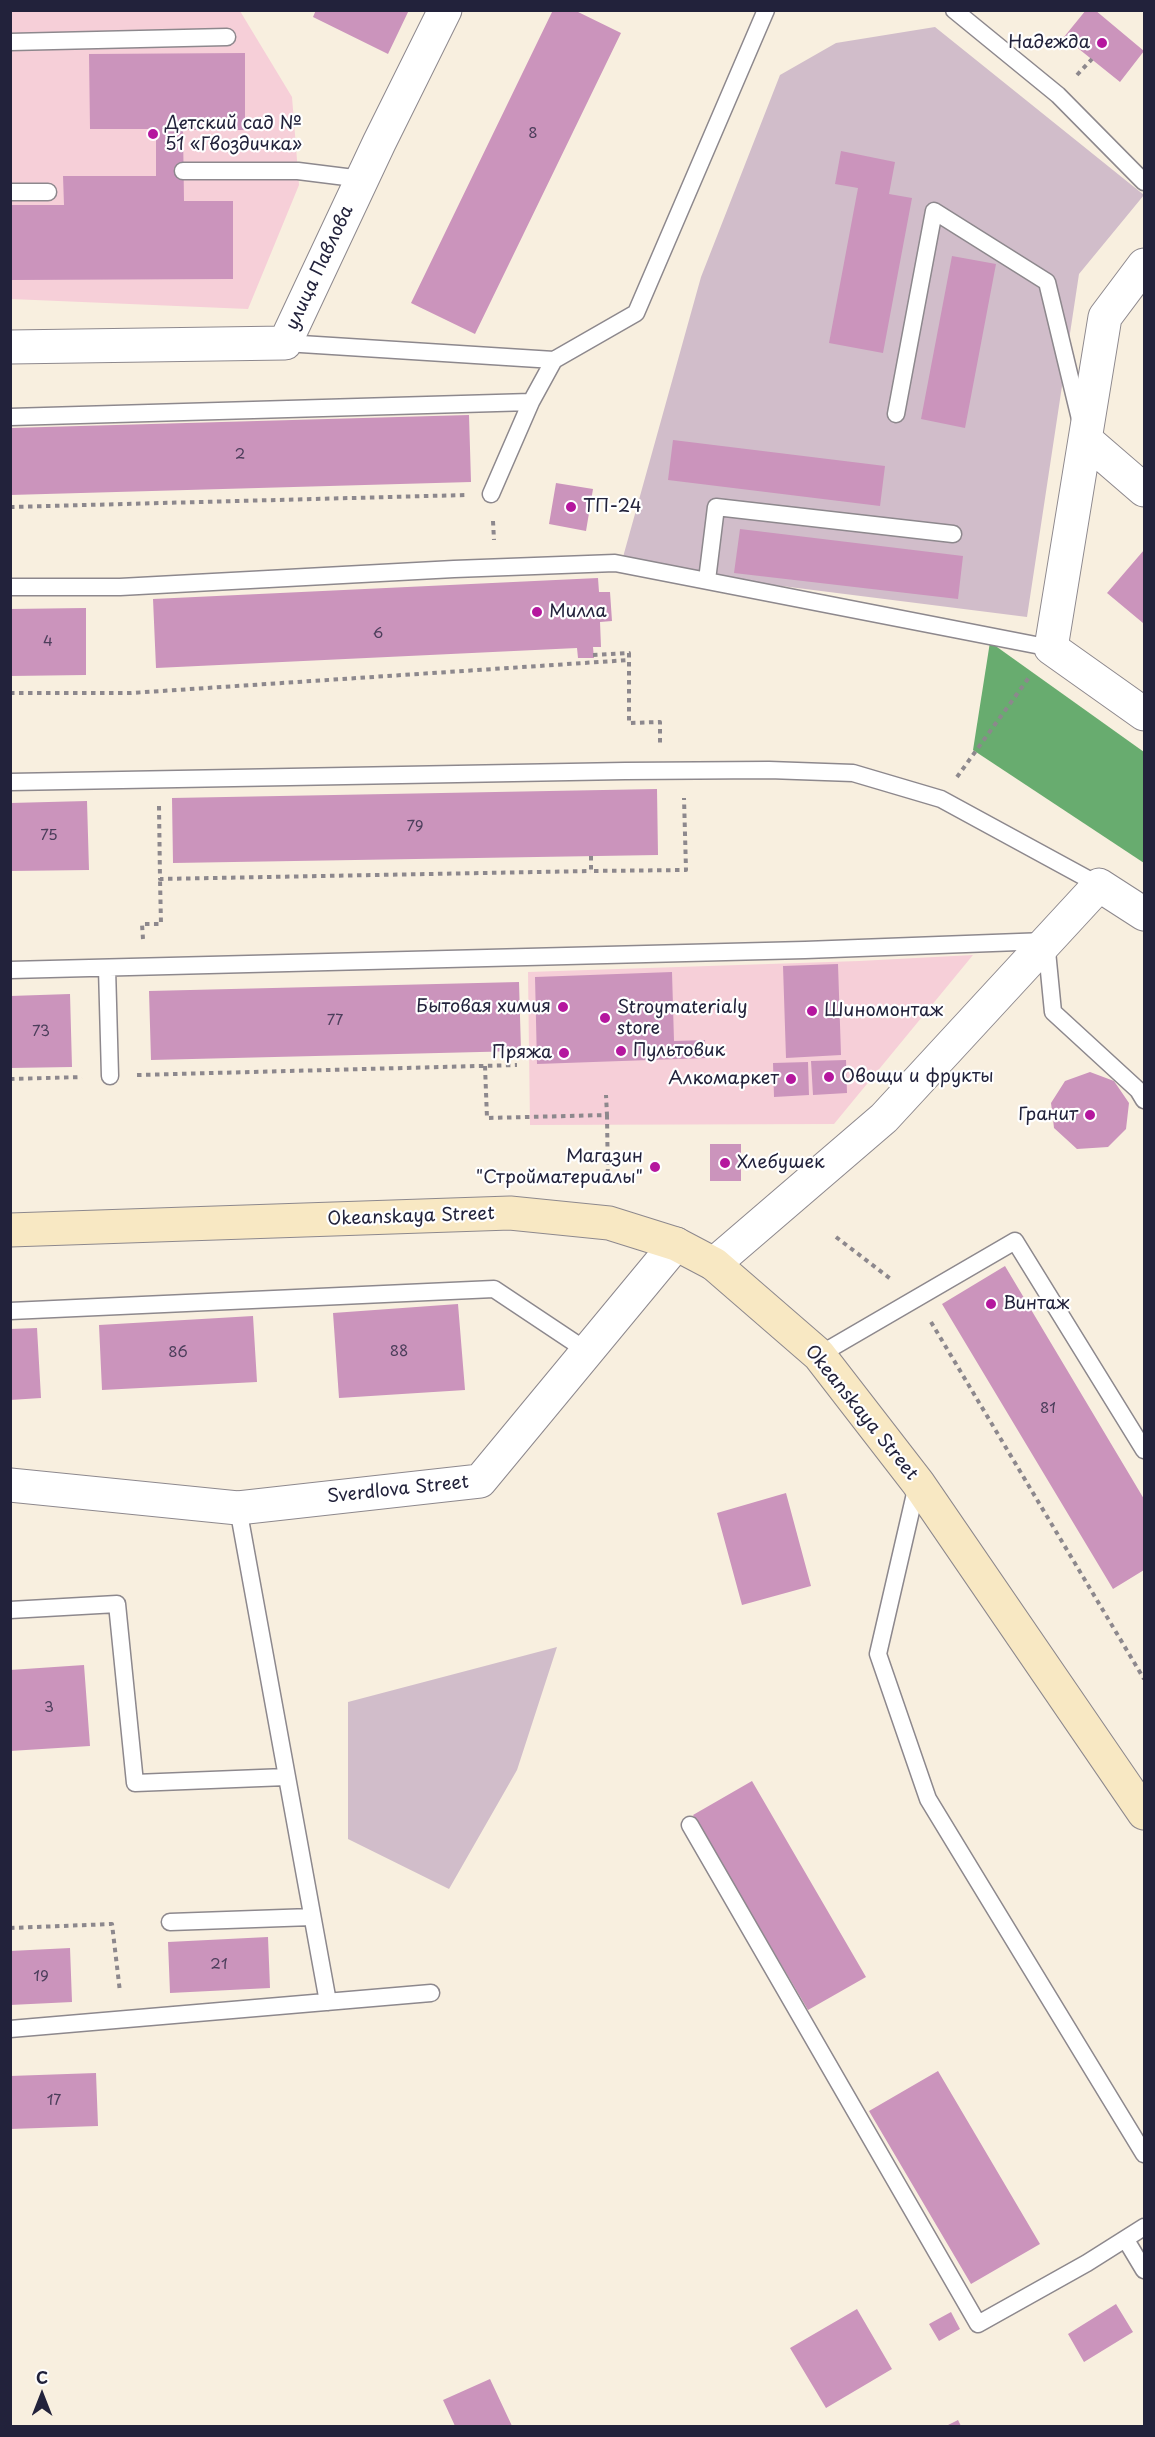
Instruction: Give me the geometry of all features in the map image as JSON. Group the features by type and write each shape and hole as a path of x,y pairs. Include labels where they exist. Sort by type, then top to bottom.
{"main road":[{"name":"Okeanskaya Street","path":"10,1230 510,1213 609,1223 676,1244 714,1264 819,1355 918,1483 1144,1813"}],"street":[{"name":"улица Павлова","path":"10,346 285,343 445,10"},
{"path":"1144,266 1105,317 1051,648 1144,714"},
{"path":"1086,440 1144,490"},
{"path":"714,1264 884,1118 1099,885 1144,914"},
{"name":"Sverdlova Street","path":"10,1485 238,1508 480,1481 676,1244"}],"lane":[{"path":"491,494 531,402 554,360 636,313 766,10"},
{"path":"954,10 1058,95 1144,182"},
{"path":"10,42 227,37"},
{"path":"183,171 298,171 362,179"},
{"path":"10,192 48,192"},
{"path":"896,414 934,211 1047,282 1086,440"},
{"path":"285,343 554,360"},
{"path":"10,417 531,402"},
{"path":"707,580 716,507 952,534"},
{"path":"10,586 120,586 615,563 1051,648"},
{"path":"10,782 769,770 853,773 941,799 1099,885"},
{"path":"10,970 805,950 1046,941 1053,1012 1138,1090 1144,1100"},
{"path":"107,968 110,1076"},
{"path":"819,1355 1015,1241 1144,1450"},
{"path":"10,1311 494,1289 587,1351"},
{"path":"918,1483 878,1654 928,1799 1144,2154"},
{"path":"238,1508 328,2002"},
{"path":"10,1610 117,1604 135,1783 286,1777"},
{"path":"690,1825 978,2324 1126,2240 1144,2227"},
{"path":"170,1922 312,1917"},
{"path":"10,2029 431,1993"},
{"path":"1126,2240 1144,2270"}],"path":[{"path":"10,507 491,494"},
{"path":"941,799 1051,648"},
{"path":"593,655 629,653 629,723 660,722 660,751"},
{"path":"10,693 131,693 629,660"},
{"path":"160,879 686,870 684,771"},
{"path":"143,966 142,924 161,924 159,779"},
{"path":"591,856 591,871"},
{"path":"10,1079 518,1065"},
{"path":"485,1066 487,1118 607,1115"},
{"path":"606,1095 609,1223"},
{"path":"836,1237 916,1299 1144,1679"},
{"path":"10,1928 112,1924 123,2019"}],"shaded area":[{"name":"Детский сад № 51 «Гвоздичка»","path":"11,11 240,11 292,97 299,185 248,309 11,299"},
{"path":"935,27 1144,195 1079,274 1027,617 734,580 623,557 701,277 780,75 836,43"},
{"path":"973,955 834,1124 530,1125 528,972"},
{"path":"557,1647 517,1770 449,1889 348,1839 348,1702"}],"green space":[{"path":"990,642 1144,752 1144,863 973,750"}],"building":[{"path":"316,10 409,10 388,54 313,17"},
{"path":"553,10 574,10 621,33 475,334 411,303"},
{"path":"1086,10 1095,10 1144,51 1120,82 1064,37"},
{"path":"245,53 245,130 183,130 184,201 233,201 233,279 10,280 10,205 64,205 63,176 156,176 156,129 90,129 89,54"},
{"path":"841,151 895,162 889,194 912,198 883,353 829,343 858,188 835,184"},
{"path":"952,256 996,264 965,428 921,419"},
{"path":"469,415 471,482 10,495 10,428"},
{"path":"673,440 885,466 880,506 668,480"},
{"name":"ТП-24","path":"556,483 593,489 586,531 549,524"},
{"path":"740,529 963,556 958,599 734,573"},
{"path":"1144,550 1144,621 1143,623 1107,593"},
{"path":"598,578 599,592 610,592 612,621 600,622 601,647 593,647 594,658 578,658 577,648 156,668 153,599"},
{"path":"86,608 86,675 10,676 10,609"},
{"path":"657,789 658,855 173,863 172,798"},
{"path":"87,801 89,870 10,871 10,803"},
{"name":"Шиномонтаж","path":"838,964 841,1055 786,1058 783,966"},
{"name":"Stroymaterialy store","path":"672,972 674,1041 705,1040 706,1058 537,1064 535,977"},
{"path":"519,982 521,1051 151,1060 149,991"},
{"path":"70,994 72,1067 10,1068 10,996"},
{"name":"Овощи и фрукты","path":"846,1060 847,1093 813,1095 811,1061"},
{"name":"Алкомаркет","path":"808,1062 809,1095 774,1097 773,1063"},
{"name":"Гранит","path":"1090,1072 1114,1081 1129,1103 1126,1129 1108,1147 1077,1149 1054,1128 1051,1103 1065,1081"},
{"name":"Хлебушек","path":"710,1144 741,1144 741,1181 710,1181"},
{"path":"1005,1266 1144,1499 1144,1570 1113,1589 942,1304"},
{"path":"458,1304 465,1390 339,1398 333,1313"},
{"path":"253,1316 257,1382 102,1390 99,1325"},
{"path":"37,1328 41,1398 10,1400 10,1329"},
{"path":"786,1493 811,1586 742,1605 717,1513"},
{"path":"84,1665 90,1746 10,1751 10,1670"},
{"path":"752,1781 866,1977 808,2010 693,1815"},
{"path":"268,1937 270,1988 170,1993 168,1942"},
{"path":"70,1948 72,2002 10,2005 10,1951"},
{"path":"938,2071 1040,2244 971,2284 869,2111"},
{"path":"96,2073 98,2126 10,2129 10,2076"},
{"path":"1116,2304 1133,2332 1084,2362 1068,2334"},
{"path":"857,2309 892,2369 826,2408 790,2348"},
{"path":"951,2312 960,2329 939,2341 929,2324"},
{"path":"490,2379 512,2426 455,2426 443,2400"},
{"path":"958,2420 961,2426 946,2426"}],"place":[{"name":"Надежда","path":"1102,43"},
{"name":"Детский сад № 51 «Гвоздичка»","path":"153,134"},
{"name":"ТП-24","path":"571,507"},
{"name":"Милла","path":"537,612"},
{"name":"Бытовая химия","path":"563,1007"},
{"name":"Шиномонтаж","path":"812,1011"},
{"name":"Stroymaterialy store","path":"605,1018"},
{"name":"Пультовик","path":"621,1051"},
{"name":"Пряжа","path":"564,1053"},
{"name":"Овощи и фрукты","path":"829,1077"},
{"name":"Алкомаркет","path":"791,1079"},
{"name":"Гранит","path":"1090,1115"},
{"name":"Хлебушек","path":"725,1163"},
{"name":"Магазин \"Стройматериалы\"","path":"655,1167"},
{"name":"Винтаж","path":"991,1304"}]}
